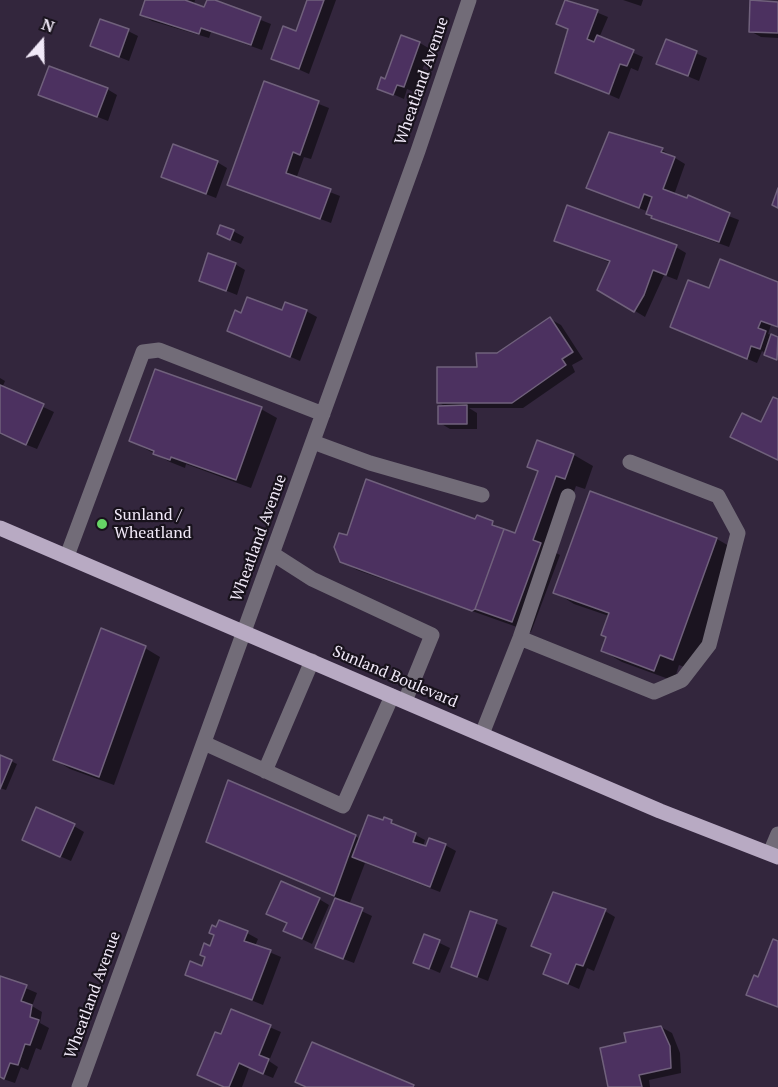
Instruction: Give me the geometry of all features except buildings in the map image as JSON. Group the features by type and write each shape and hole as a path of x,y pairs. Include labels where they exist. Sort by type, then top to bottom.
{"main road":[{"name":"Sunland Boulevard","path":"0,528 660,811 774,855"}],"street":[{"name":"Wheatland Avenue","path":"79,1087 273,554 469,0"},
{"path":"67,556 143,352 159,350 323,414"},
{"path":"313,442 370,463 482,495"},
{"path":"520,638 654,692 682,680 709,645 738,533 718,496 630,462"},
{"path":"482,734 520,638 568,496"},
{"path":"204,743 343,806 432,635 312,579 273,554"},
{"path":"265,771 312,661"},
{"path":"774,855 778,834"}],"place":[{"name":"Sunland / Wheatland","path":"102,524"}]}
